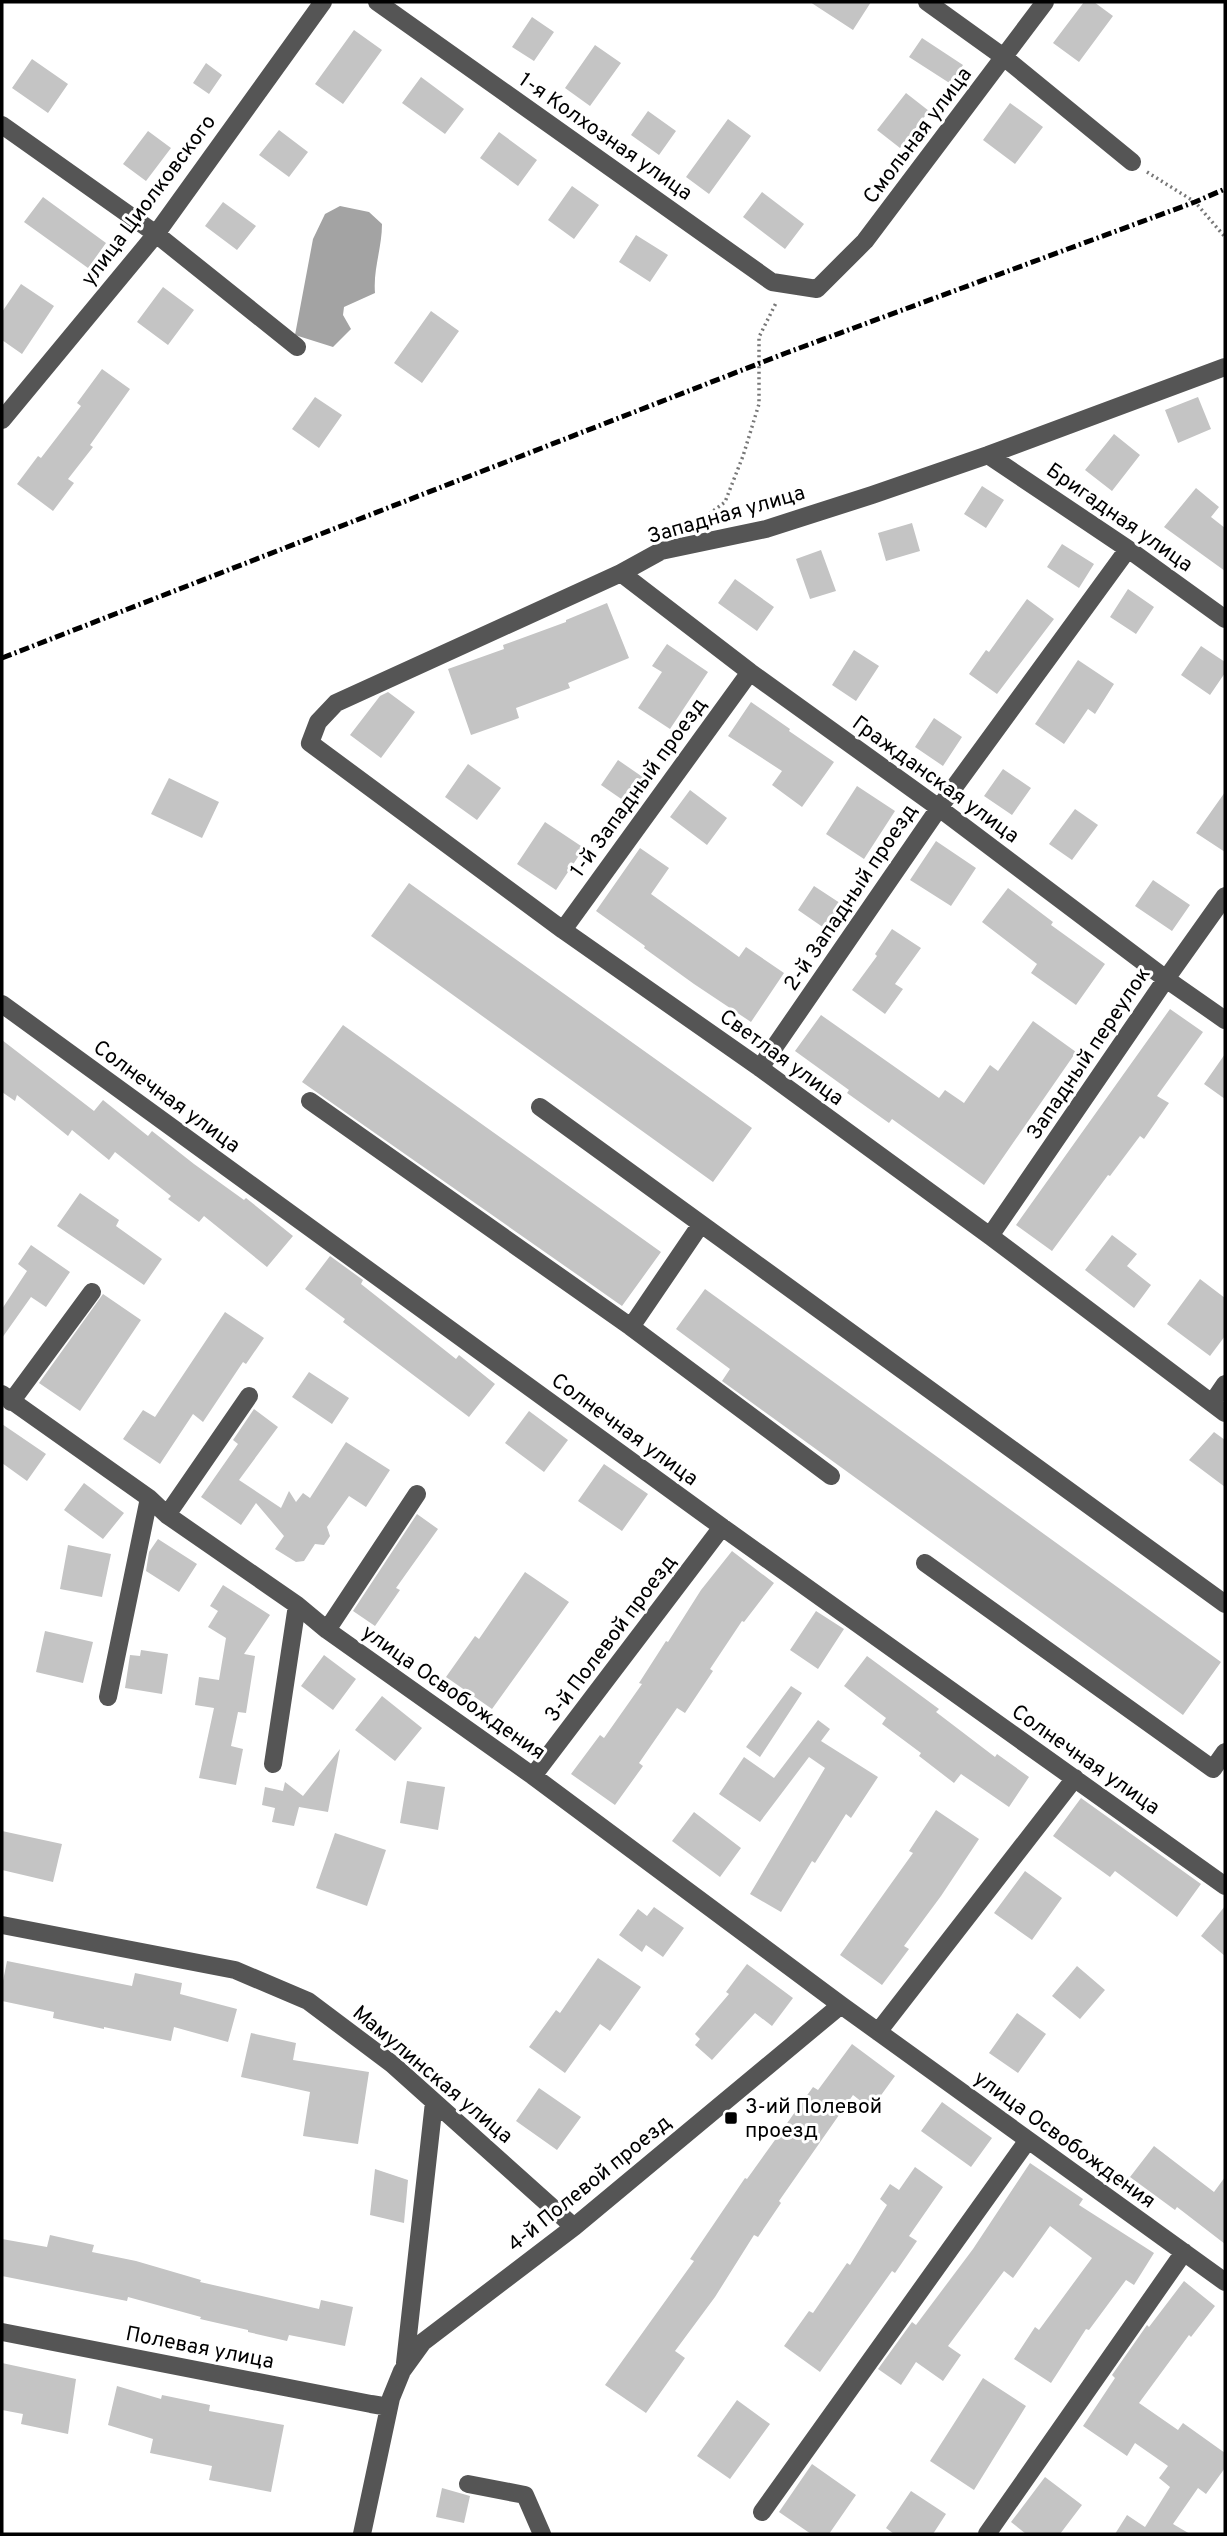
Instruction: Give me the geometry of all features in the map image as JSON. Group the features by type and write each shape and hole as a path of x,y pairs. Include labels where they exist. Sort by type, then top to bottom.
{"street":[{"name":"улица Циолковского","path":"2,420 156,234 323,2"},
{"name":"1-я Колхозная улица","path":"377,2 772,282 817,289"},
{"path":"927,2 1005,58 1132,162"},
{"name":"Смольная улица","path":"817,289 865,241 1045,2"},
{"path":"2,125 156,234 297,347"},
{"name":"Западная улица","path":"310,743 318,722 336,703 621,573 661,551 766,529 988,455 1225,366"},
{"name":"Бригадная улица","path":"988,455 1128,549 1225,619"},
{"name":"2-й Западный проезд","path":"761,1068 939,807 1128,549"},
{"name":"Гражданская улица","path":"621,573 750,672 939,807 1166,979 1225,1020"},
{"name":"1-й Западный проезд","path":"563,930 750,672"},
{"name":"Светлая улица","path":"310,743 563,930 761,1068 1218,1408"},
{"name":"Западный переулок","path":"990,1236 1225,896"},
{"name":"Солнечная улица","path":"2,1004 722,1527 1225,1886"},
{"path":"310,1101 631,1326 831,1476"},
{"path":"540,1107 1225,1604"},
{"path":"631,1326 701,1224"},
{"path":"6,1398 92,1292"},
{"path":"1218,1408 1225,1384"},
{"path":"167,1516 249,1396"},
{"name":"улица Освобождения","path":"6,1398 533,1776 841,2005 1225,2282"},
{"path":"327,1630 417,1494"},
{"path":"108,1697 149,1498"},
{"name":"3-й Полевой проезд","path":"533,1776 722,1527"},
{"path":"925,1563 1219,1774 1225,1752"},
{"path":"273,1764 297,1605"},
{"path":"878,2032 1074,1778"},
{"name":"Мамулинская улица","path":"2,1925 235,1970 308,2001 392,2064 574,2227"},
{"name":"4-й Полевой проезд","path":"362,2534 395,2384 405,2365 423,2342 574,2227 841,2005"},
{"path":"405,2365 435,2102"},
{"path":"762,2512 1028,2140"},
{"path":"987,2534 1184,2252"},
{"name":"Полевая улица","path":"2,2332 383,2406 388,2412"},
{"path":"468,2484 525,2495 542,2534"}],"path":[{"path":"1132,162 1195,202 1225,237"},
{"path":"693,527 725,502 743,456 759,404 759,337 787,284"}],"shaded area":[{"path":"340,206 369,212 382,224 382,233 375,293 344,307 343,315 351,329 333,347 295,335 313,239 325,214"}],"building":[{"path":"810,2 871,2 853,30"},
{"path":"1084,2 1094,2 1113,16 1079,62 1053,43"},
{"path":"532,17 554,32 534,61 512,47"},
{"path":"354,30 382,50 343,104 315,84"},
{"path":"922,38 963,65 951,84 909,57"},
{"path":"595,45 621,63 590,106 565,88"},
{"path":"32,59 68,84 48,113 12,88"},
{"path":"206,63 222,75 209,94 193,83"},
{"path":"421,77 464,109 445,134 402,103"},
{"path":"906,93 929,111 900,148 877,130"},
{"path":"1010,103 1043,127 1015,164 983,140"},
{"path":"648,111 676,131 659,155 631,135"},
{"path":"728,119 751,136 709,194 686,177"},
{"path":"279,130 308,152 289,177 259,155"},
{"path":"148,131 171,148 146,181 123,164"},
{"path":"499,132 537,160 518,186 480,158"},
{"path":"572,186 599,205 574,239 548,220"},
{"path":"762,192 804,224 785,249 743,217"},
{"path":"43,197 106,243 88,268 24,222"},
{"path":"223,202 256,226 237,250 205,226"},
{"path":"636,235 668,255 650,282 619,262"},
{"path":"21,284 54,306 22,354 2,340 2,312"},
{"path":"163,287 194,310 168,345 137,322"},
{"path":"431,311 459,331 422,383 394,363"},
{"path":"102,369 130,389 90,445 93,447 68,479 74,483 53,511 17,484 81,406 77,403"},
{"path":"315,397 342,415 319,448 292,429"},
{"path":"1198,397 1211,429 1178,443 1165,410"},
{"path":"1114,434 1140,455 1112,491 1085,470"},
{"path":"982,486 1004,500 986,528 964,514"},
{"path":"1196,488 1219,507 1211,517 1225,528 1225,571 1164,527"},
{"path":"912,523 920,551 886,561 878,533"},
{"path":"1062,544 1094,564 1079,588 1047,567"},
{"path":"821,550 836,591 810,599 796,559"},
{"path":"735,579 774,607 757,631 718,603"},
{"path":"1128,589 1154,607 1136,634 1110,617"},
{"path":"1027,599 1054,619 997,694 969,674 986,650 989,652"},
{"path":"607,603 629,658 568,683 570,688 516,708 519,718 471,735 448,669 504,649 503,645 566,622"},
{"path":"667,644 708,672 670,729 638,708 662,672 652,666"},
{"path":"1201,646 1225,662 1225,673 1210,695 1181,675"},
{"path":"854,650 879,666 856,701 832,685"},
{"path":"1078,660 1114,684 1095,714 1088,709 1064,744 1035,724"},
{"path":"388,692 415,712 381,758 350,735 380,696"},
{"path":"751,702 834,762 802,807 772,785 782,771 728,736"},
{"path":"934,718 962,737 943,766 915,747"},
{"path":"618,760 647,780 630,805 601,785"},
{"path":"468,764 501,788 477,820 445,797"},
{"path":"1003,769 1031,788 1012,815 984,796"},
{"path":"169,778 219,802 202,838 151,814"},
{"path":"857,786 895,811 864,859 826,834"},
{"path":"690,790 727,818 707,845 670,817"},
{"path":"1225,792 1225,852 1196,833"},
{"path":"1075,809 1098,825 1072,860 1049,844"},
{"path":"545,822 584,848 556,890 517,864"},
{"path":"936,841 976,868 951,906 910,880"},
{"path":"640,848 669,868 651,894 739,957 746,947 784,973 751,1022 694,984 596,911"},
{"path":"1153,880 1190,905 1172,931 1135,906"},
{"path":"409,883 752,1128 713,1182 371,936"},
{"path":"814,886 843,905 827,930 798,910"},
{"path":"1008,888 1053,922 1051,925 1105,964 1076,1005 1031,973 1037,964 982,922"},
{"path":"892,929 921,948 895,984 903,989 885,1014 852,990 877,956 875,954"},
{"path":"1170,1009 1203,1032 1157,1096 1169,1103 1144,1139 1140,1136 1110,1176 1108,1175 1052,1251 1016,1225"},
{"path":"821,1015 939,1098 945,1090 964,1103 990,1065 998,1071 1033,1021 1076,1052 984,1185 892,1119 889,1123 795,1051"},
{"path":"343,1025 661,1252 622,1306 302,1082"},
{"path":"2,1040 94,1111 103,1100 148,1136 152,1131 244,1200 246,1198 293,1236 267,1267 204,1216 199,1222 168,1199 171,1196 115,1152 109,1160 72,1130 68,1136 17,1095 15,1101 2,1092"},
{"path":"1225,1054 1225,1099 1204,1084"},
{"path":"80,1193 119,1220 116,1226 162,1259 144,1285 57,1226"},
{"path":"1112,1235 1137,1254 1127,1266 1151,1285 1134,1308 1085,1270"},
{"path":"31,1245 70,1272 46,1307 31,1297 2,1338 2,1309 27,1271 18,1264"},
{"path":"330,1256 363,1280 361,1284 456,1359 459,1355 495,1384 469,1417 343,1322 345,1319 305,1289"},
{"path":"1200,1279 1225,1298 1225,1336 1210,1356 1167,1324"},
{"path":"705,1289 1221,1662 1183,1715 722,1381 730,1369 676,1329"},
{"path":"103,1294 141,1320 80,1411 39,1383"},
{"path":"225,1312 264,1338 246,1364 243,1362 203,1422 193,1414 160,1464 123,1439 143,1410 155,1417"},
{"path":"309,1372 349,1398 332,1424 292,1397"},
{"path":"254,1409 278,1427 239,1480 281,1508 289,1491 296,1502 303,1493 310,1498 346,1442 390,1470 366,1507 349,1496 327,1527 330,1536 324,1545 315,1544 304,1561 296,1562 275,1549 284,1536 256,1503 241,1525 201,1497 238,1444 233,1440"},
{"path":"529,1411 568,1440 544,1472 505,1443"},
{"path":"2,1424 46,1454 27,1481 2,1463"},
{"path":"1214,1432 1225,1440 1225,1487 1189,1460"},
{"path":"604,1464 648,1494 622,1531 578,1501"},
{"path":"84,1483 124,1513 103,1539 64,1510"},
{"path":"417,1514 438,1529 396,1588 400,1590 375,1626 353,1611"},
{"path":"158,1539 197,1564 179,1592 146,1571 149,1552"},
{"path":"68,1545 111,1554 102,1597 60,1589"},
{"path":"732,1551 774,1583 744,1622 742,1621 685,1713 677,1708 639,1763 643,1766 615,1805 571,1774 600,1735 604,1738 642,1684 639,1683 666,1641 668,1642 701,1590"},
{"path":"525,1572 569,1602 492,1709 446,1677 475,1636 479,1639"},
{"path":"223,1585 270,1615 244,1654 255,1656 246,1713 238,1712 231,1746 243,1749 236,1785 199,1778 214,1708 195,1705 199,1677 219,1680 226,1638 208,1627 218,1611 210,1606"},
{"path":"816,1611 844,1629 818,1669 790,1650"},
{"path":"45,1631 93,1642 83,1683 36,1672"},
{"path":"141,1650 168,1654 162,1694 125,1688 130,1655 140,1656"},
{"path":"324,1655 356,1679 333,1710 301,1686"},
{"path":"867,1656 939,1709 936,1712 995,1757 997,1754 1029,1777 1009,1807 961,1774 954,1783 919,1756 921,1753 882,1724 886,1718 844,1686"},
{"path":"791,1686 802,1693 760,1757 746,1747"},
{"path":"382,1696 422,1728 395,1761 355,1730"},
{"path":"818,1720 830,1729 821,1741 878,1777 851,1818 846,1814 815,1863 812,1861 781,1912 750,1894 825,1768 809,1757 760,1822 719,1794 744,1757 774,1778"},
{"path":"340,1749 328,1812 299,1807 294,1826 272,1822 275,1808 262,1805 265,1787 283,1791 285,1782 303,1796"},
{"path":"407,1781 445,1787 438,1830 400,1823"},
{"path":"1081,1798 1201,1884 1177,1917 1115,1871 1110,1877 1053,1836"},
{"path":"936,1810 979,1839 904,1946 909,1949 882,1985 840,1955 913,1853 909,1851"},
{"path":"694,1812 741,1848 720,1877 672,1841"},
{"path":"2,1831 62,1844 53,1882 2,1870"},
{"path":"335,1833 386,1850 367,1906 316,1888"},
{"path":"1025,1871 1062,1898 1032,1940 994,1913"},
{"path":"1225,1906 1225,1956 1201,1936"},
{"path":"654,1907 684,1928 663,1957 646,1945 642,1952 619,1935 638,1909 647,1916"},
{"path":"598,1958 641,1987 610,2031 600,2024 565,2073 529,2047 556,2010 560,2013"},
{"path":"7,1961 132,1986 135,1973 182,1983 180,1994 237,2009 228,2042 174,2027 171,2041 104,2029 53,2018 54,2012 2,2001"},
{"path":"747,1964 793,1998 772,2026 755,2013 712,2060 695,2045 700,2039 695,2034 729,1994 726,1992"},
{"path":"1077,1966 1105,1990 1080,2019 1052,1996"},
{"path":"1017,2013 1046,2034 1018,2073 989,2053"},
{"path":"251,2033 296,2043 293,2060 369,2072 358,2144 303,2136 310,2092 241,2077"},
{"path":"852,2044 895,2076 871,2109 853,2095 779,2201 781,2203 758,2237 754,2235 715,2297 675,2351 685,2358 646,2413 605,2385 694,2261 690,2259 745,2178 747,2179 813,2087 818,2090"},
{"path":"539,2088 581,2117 557,2150 516,2121"},
{"path":"942,2102 992,2138 971,2167 921,2131"},
{"path":"1154,2146 1214,2192 1225,2177 1225,2244 1177,2207 1175,2210 1130,2177"},
{"path":"1030,2163 1083,2199 1079,2205 1154,2253 1134,2285 1126,2280 1089,2330 1086,2329 1051,2383 1014,2359 1035,2327 1039,2330 1092,2258 1050,2226 1013,2278 1004,2271 948,2346 961,2355 943,2381 916,2362 901,2385 878,2369 912,2322 916,2325 973,2249"},
{"path":"915,2167 943,2187 909,2236 917,2241 895,2273 892,2271 820,2372 784,2346 809,2311 813,2313 847,2263 850,2265 887,2205 880,2199 890,2184 899,2190"},
{"path":"375,2169 408,2180 404,2223 370,2215"},
{"path":"50,2235 94,2245 92,2252 136,2261 201,2280 200,2282 319,2309 321,2300 353,2307 345,2346 289,2335 287,2341 128,2297 127,2301 2,2276 2,2239 47,2247"},
{"path":"1184,2281 1215,2306 1191,2337 1189,2335 1139,2403 1178,2430 1183,2423 1225,2453 1225,2468 1206,2494 1198,2488 1173,2524 1190,2534 1115,2534 1127,2515 1145,2527 1170,2487 1159,2478 1168,2466 1135,2443 1127,2456 1083,2426 1115,2378 1112,2375 1147,2325 1149,2327"},
{"path":"2,2363 76,2379 68,2434 21,2424 23,2414 2,2410"},
{"path":"983,2378 1026,2406 974,2490 930,2461"},
{"path":"117,2386 161,2399 162,2395 210,2405 209,2411 284,2425 271,2492 209,2480 212,2466 150,2453 153,2439 108,2425"},
{"path":"737,2400 770,2424 730,2479 697,2456"},
{"path":"812,2464 856,2495 829,2534 811,2534 779,2512"},
{"path":"1045,2477 1082,2505 1060,2534 1026,2534 1011,2522"},
{"path":"442,2488 470,2496 464,2523 436,2517"},
{"path":"911,2491 946,2514 933,2534 894,2534 886,2528"}],"railway":[{"path":"2,658 786,353 1225,189"}],"place":[{"name":"3-ий Полевой проезд","path":"731,2118"}]}
